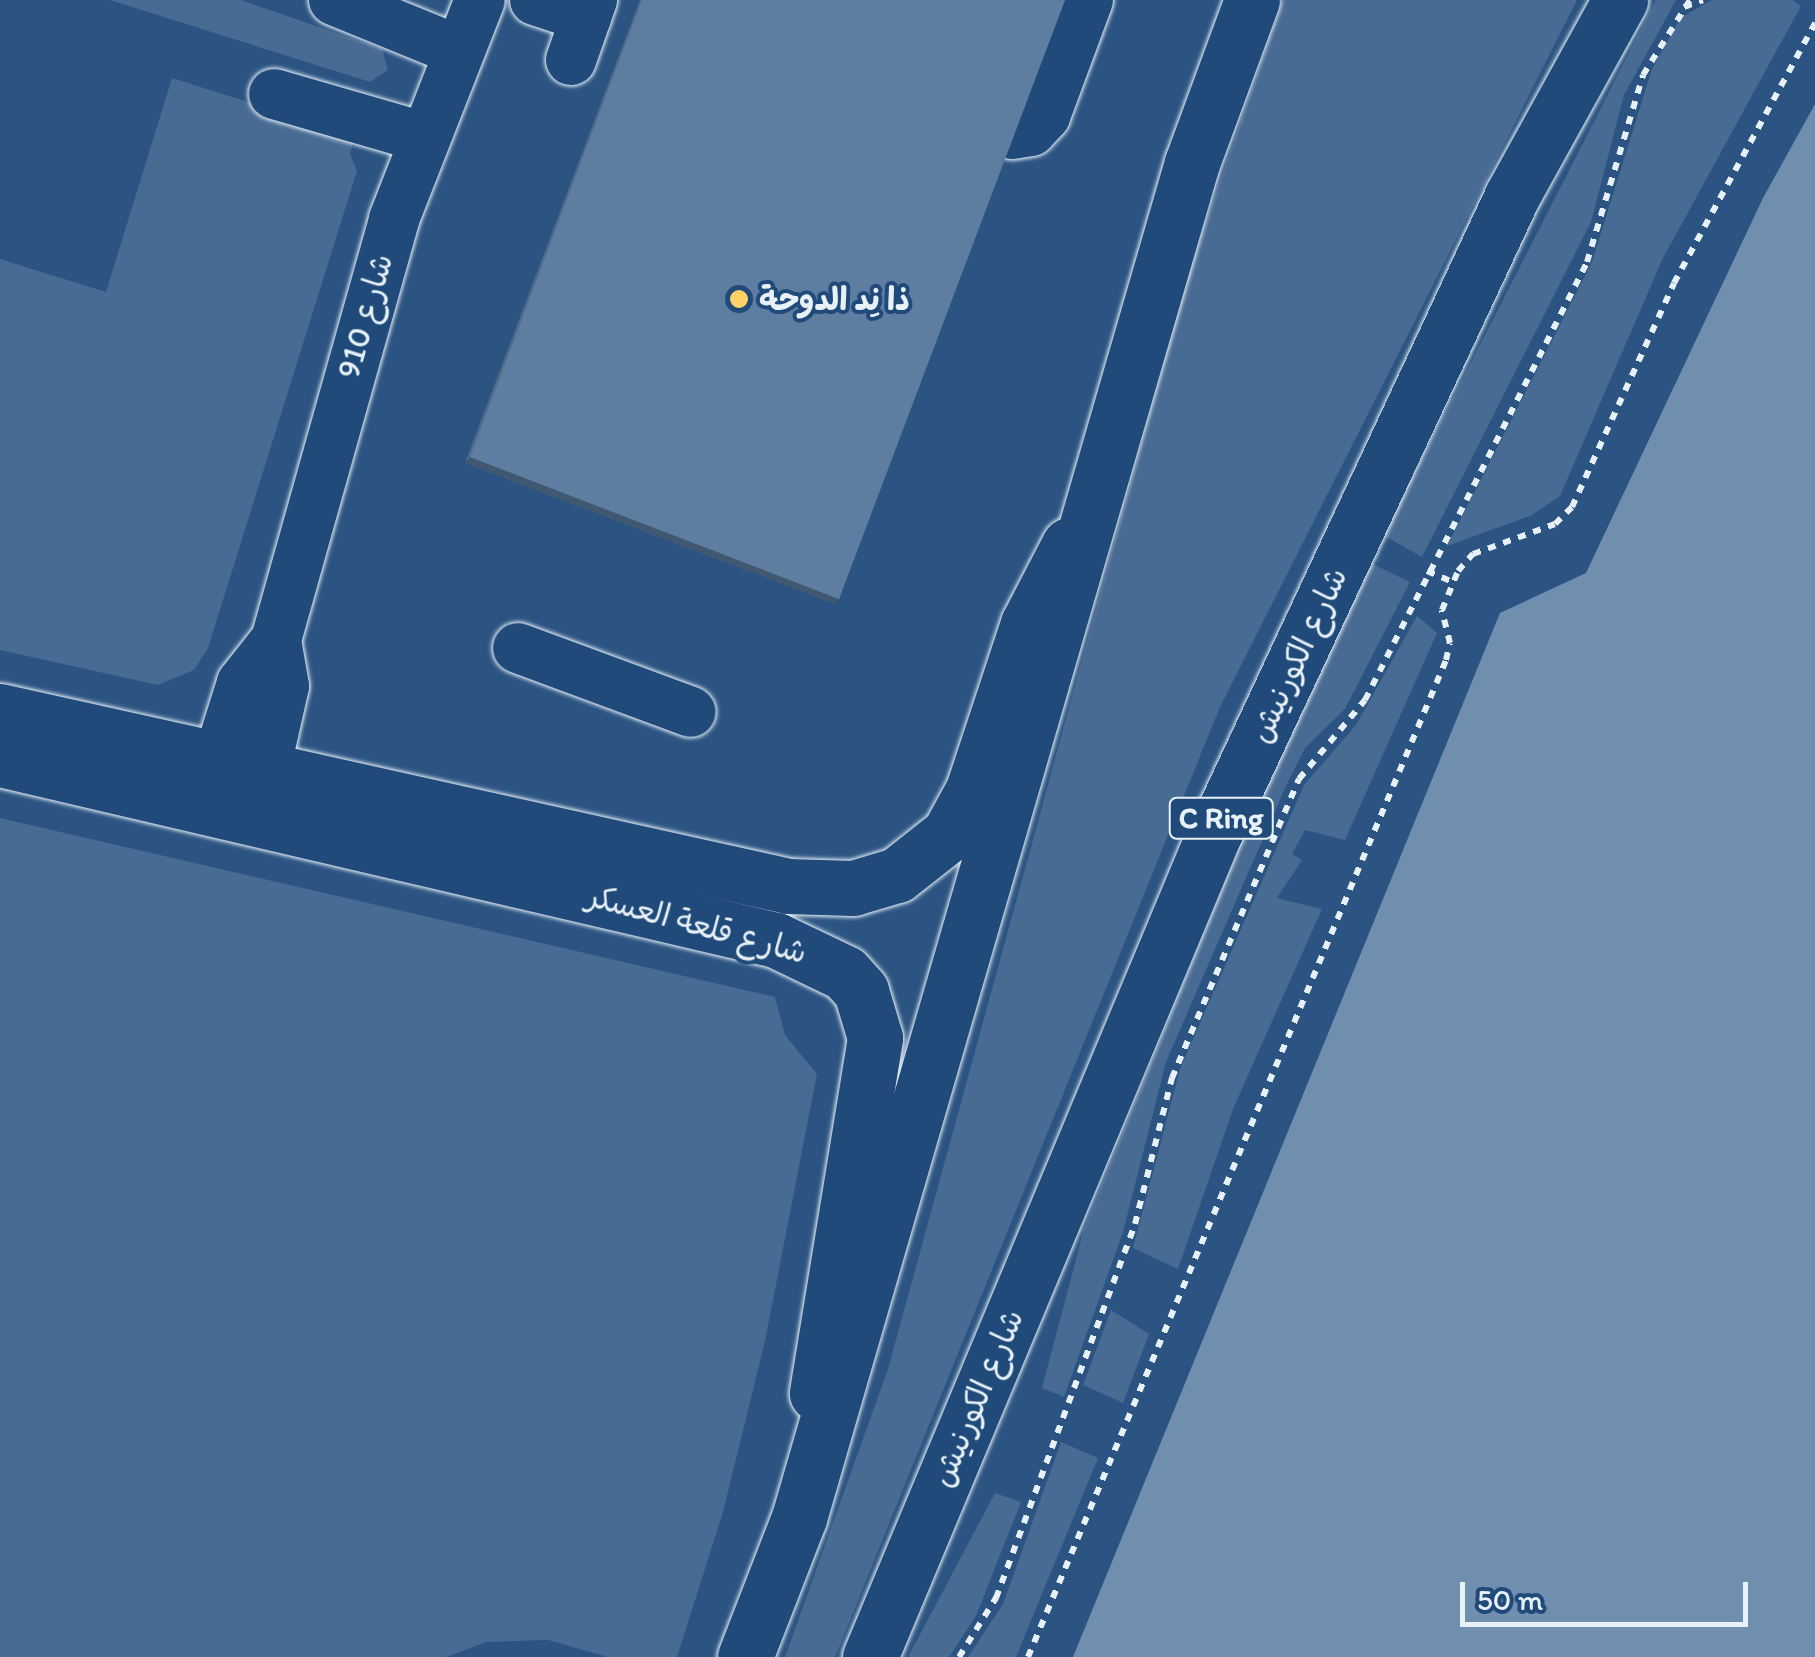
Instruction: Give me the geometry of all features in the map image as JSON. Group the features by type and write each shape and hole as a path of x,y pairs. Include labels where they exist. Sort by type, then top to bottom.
{"main road":[{"path":"746,1657 800,1518 1192,163 1252,0"},
{"name":"شارع الكورنيش","path":"870,1657 1214,834 1512,196 1620,0"},
{"name":"شارع قلعة العسكر","path":"0,759 241,776 788,886 876,884 926,857 949,834 973,790 1028,624 1089,513"},
{"name":"شارع قلعة العسكر","path":"0,710 241,776 776,940 824,958 861,991 875,1038 872,1067 800,1518"}],"street":[{"path":"334,0 469,26"},
{"path":"404,0 469,26"},
{"path":"535,0 583,26"},
{"path":"1012,134 1031,132 1045,116 1088,0"},
{"name":"شارع 910","path":"241,776 284,686 276,640 365,312 424,136 469,26"},
{"path":"274,94 424,136"},
{"path":"518,648 691,712"}],"path":[{"path":"958,1657 996,1598 1135,1224 1172,1078 1292,798 1308,766 1366,700 1427,571 1587,262 1643,75 1690,0"},
{"path":"1683,8 1703,0"},
{"path":"1028,1657 1446,660 1450,638 1442,610 1453,582 1466,558 1555,524 1572,507 1674,283 1815,24"},
{"path":"1427,571 1453,582"}],"shaded area":[{"path":"110,0 241,0 382,49 388,70 370,82"},
{"path":"1283,0 1577,0 1220,707 835,1657 785,1657 888,1369 1189,270"},
{"path":"1656,0 1676,0 1624,95 1591,222 1422,557 1383,535"},
{"path":"1712,0 1793,0 1801,6 1662,260 1560,496 1532,515 1447,546 1592,262 1652,69 1680,18"},
{"path":"172,78 355,136 350,154 357,171 208,648 194,670 158,685 0,650 0,259 106,292"},
{"path":"1815,104 1815,1657 1073,1657 1500,613 1586,573 1763,198"},
{"path":"1368,562 1410,582 1345,709 1305,748 1166,1062 1123,1232 1064,1397 1042,1388 1084,1229 1274,760"},
{"path":"1417,616 1437,633 1345,840 1305,830 1292,854 1302,860 1277,898 1322,909 1233,1109 1178,1269 1133,1248 1180,1069 1304,785 1356,725"},
{"path":"0,818 775,997 785,1035 817,1074 765,1341 723,1512 677,1657 608,1657 548,1640 486,1642 446,1657 0,1657"},
{"path":"1111,1310 1149,1334 1123,1403 1083,1385"},
{"path":"1061,1442 1098,1458 1016,1657 968,1657 1003,1604"},
{"path":"995,1493 1021,1502 976,1616 949,1657 908,1657"}],"building":[{"name":"ذا نِد الدوحة","path":"642,0 1065,0 839,599 470,457"}],"place":[{"name":"ذا نِد الدوحة","path":"739,299"}]}
